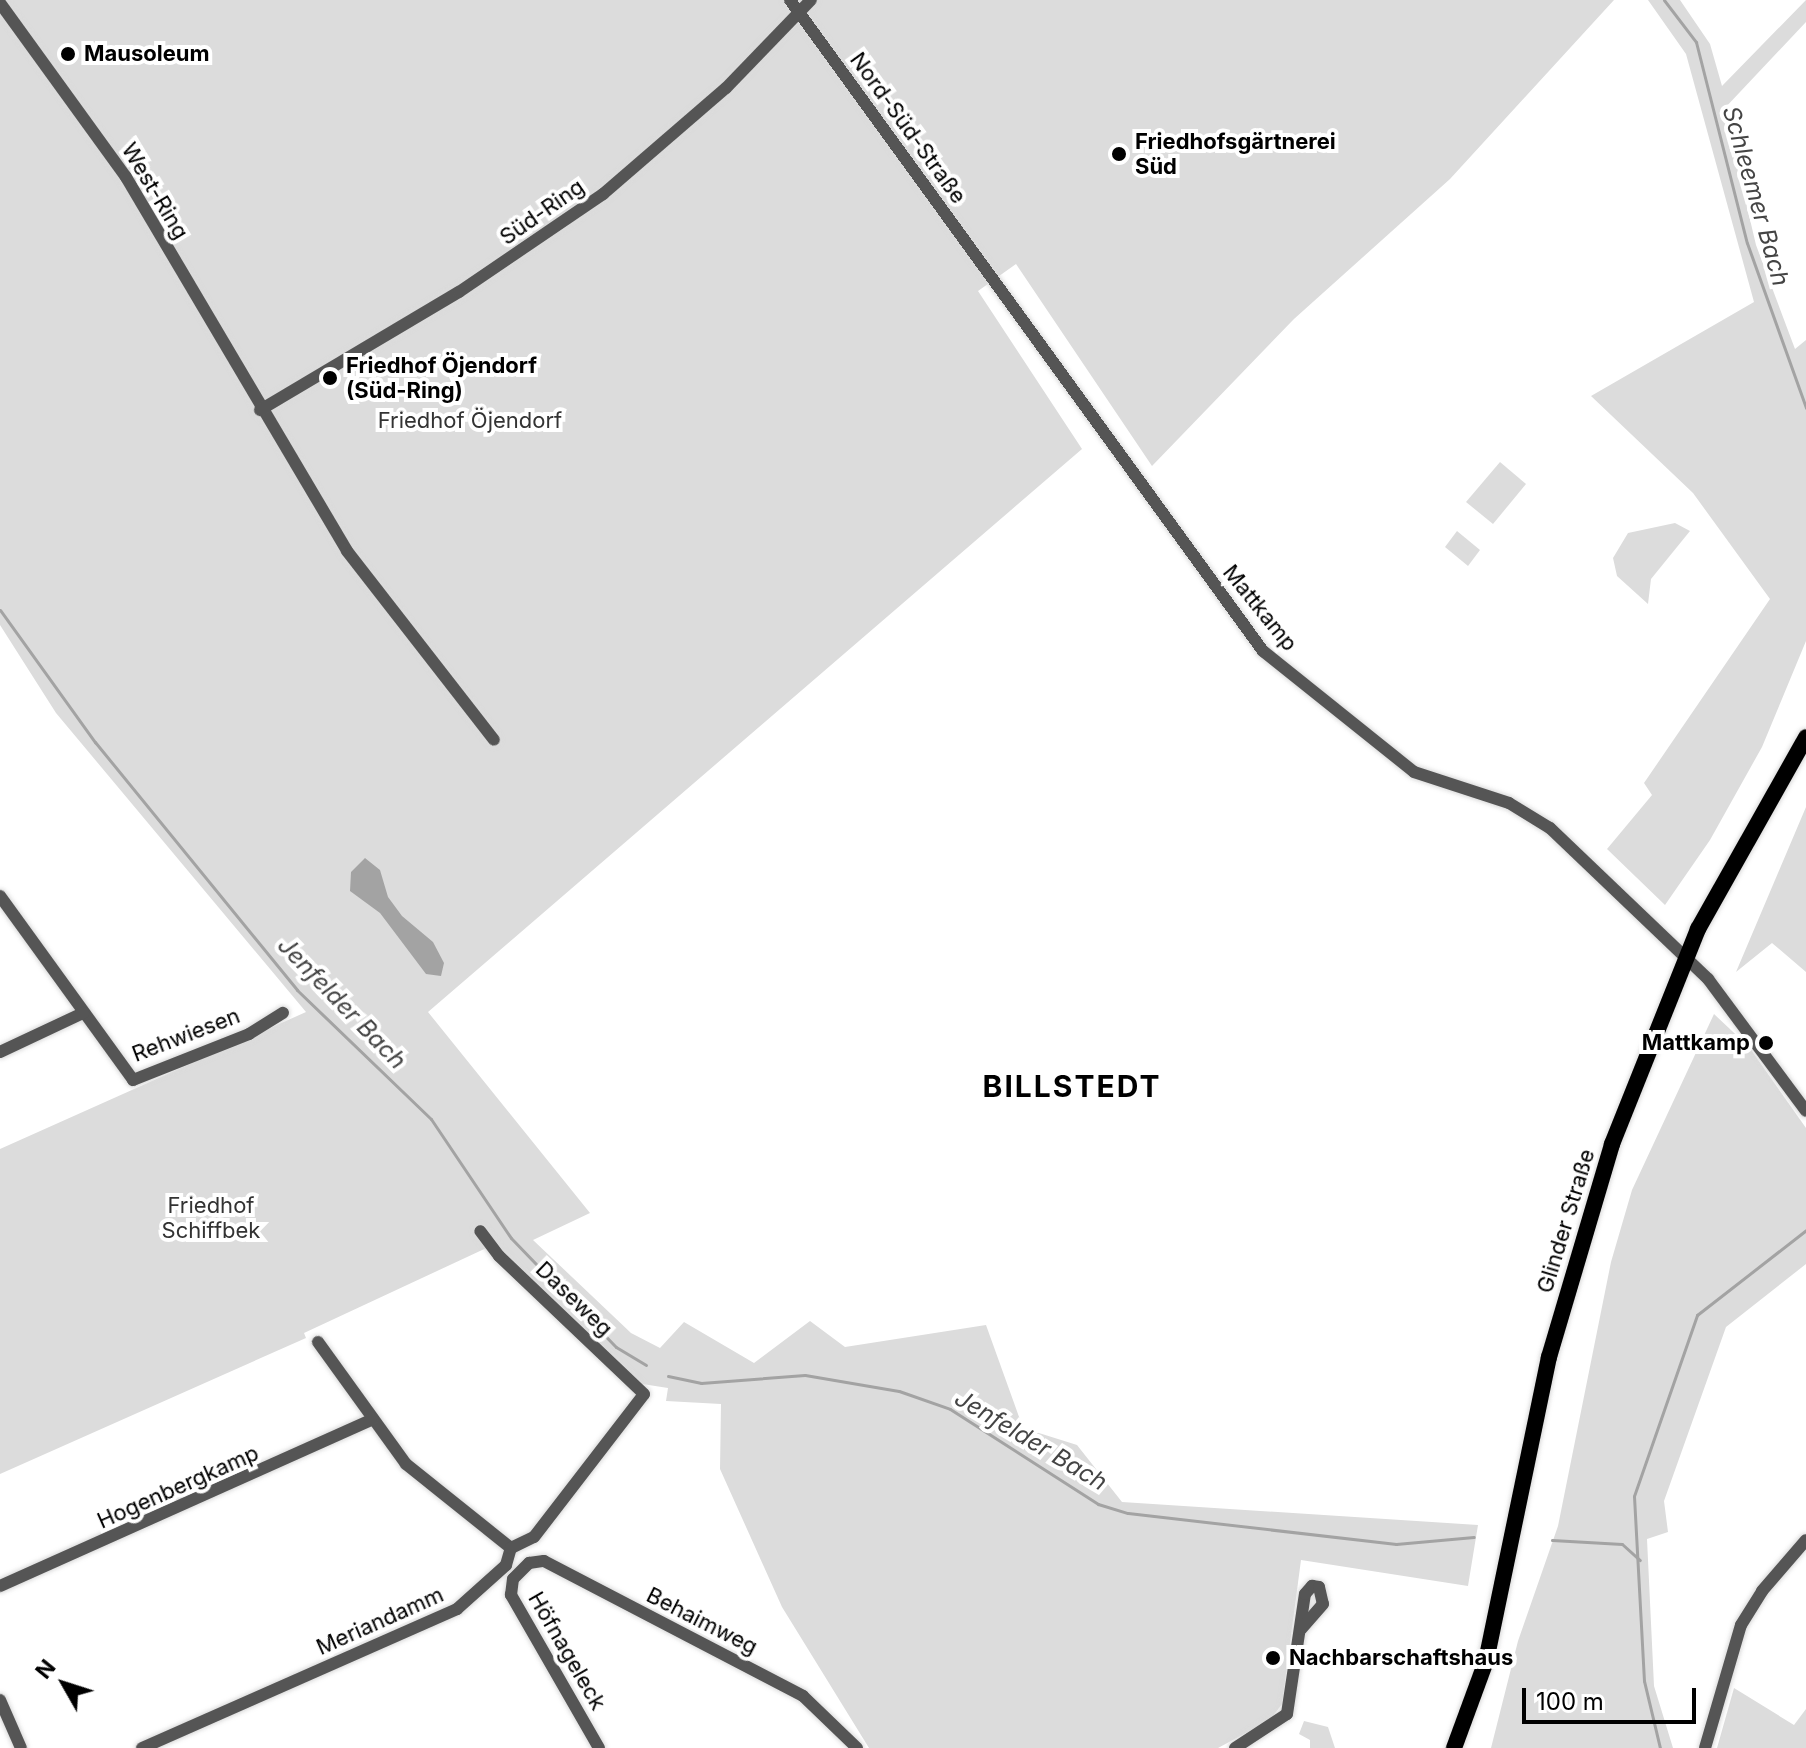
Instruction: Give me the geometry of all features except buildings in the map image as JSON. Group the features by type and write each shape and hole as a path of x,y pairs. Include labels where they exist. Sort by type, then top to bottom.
{"main road":[{"name":"Glinder Straße","path":"1454,1748 1489,1648 1546,1371 1577,1256 1639,1070 1686,957 1806,737"}],"street":[{"name":"Nord-Süd-Straße","path":"790,0 994,279"},
{"name":"Süd-Ring","path":"260,410 459,292 603,194 726,88 811,0"},
{"name":"West-Ring","path":"0,3 126,177 260,410 347,551 494,740"},
{"name":"Mattkamp","path":"994,279 1271,660 1414,772 1442,785 1491,796 1544,824 1686,957 1806,1111"},
{"path":"0,896 83,1013 0,1052"},
{"name":"Rehwiesen","path":"83,1013 133,1080 249,1034 283,1013"},
{"name":"Daseweg","path":"480,1231 499,1256 644,1394"},
{"path":"318,1342 371,1420 422,1480 511,1548"},
{"name":"Meriandamm","path":"142,1748 440,1620 494,1578 511,1557 511,1548 534,1537 644,1394"},
{"name":"Hogenbergkamp","path":"0,1586 371,1420"},
{"path":"1705,1748 1741,1625 1762,1591 1806,1540"},
{"name":"Behaimweg","path":"517,1573 529,1563 544,1561 803,1696 857,1748"},
{"name":"Höfnageleck","path":"517,1573 511,1595 599,1748"},
{"path":"1235,1748 1287,1714 1301,1629"},
{"path":"0,1700 21,1748"}],"green space":[{"name":"Friedhof Öjendorf","path":"0,0 1614,0 1450,179 1294,319 1152,466 1016,264 978,291 1082,449 428,1012 590,1213 533,1240 631,1333 660,1348 684,1322 754,1363 810,1321 845,1347 986,1325 1023,1428 1077,1445 1122,1502 1478,1525 1468,1586 1301,1560 1282,1704 1270,1720 1218,1748 869,1748 782,1607 720,1469 721,1404 666,1401 668,1388 636,1383 495,1244 304,1333 306,1338 0,1474 0,1149 306,1012 56,713 0,625"},
{"path":"1648,0 1680,0 1710,44 1722,86 1806,0 1806,22 1724,109 1756,245 1795,349 1806,340 1806,641 1762,747 1710,840 1665,905 1607,849 1652,795 1644,783 1770,599 1693,493 1591,396 1754,302 1686,54"},
{"path":"1500,462 1526,484 1493,524 1466,502"},
{"path":"1675,523 1690,531 1651,579 1648,604 1617,576 1613,558 1628,533"},
{"path":"1457,531 1480,550 1468,566 1445,547"},
{"path":"1806,807 1806,972 1772,943 1736,972"},
{"path":"1714,1014 1749,1047 1806,1128 1806,1264 1726,1327 1664,1501 1668,1532 1647,1539 1654,1686 1673,1748 1491,1748 1518,1641 1558,1526 1611,1262 1632,1190"},
{"path":"1734,1688 1794,1725 1806,1709 1806,1748 1717,1748"},
{"path":"1304,1721 1328,1727 1335,1748 1310,1748 1310,1740 1299,1734"}],"shaded area":[{"path":"365,858 380,870 388,897 402,916 433,942 444,963 441,976 426,974 380,913 350,891 351,872"}],"waterway":[{"name":"Schleemer Bach","path":"1664,0 1696,42 1747,243 1806,408"},
{"name":"Jenfelder Bach","path":"0,610 95,742 297,990 431,1119 511,1238 616,1347 646,1365"},
{"name":"Schleemer Bach","path":"1660,1748 1644,1681 1634,1496 1697,1315 1806,1230"},
{"name":"Jenfelder Bach","path":"668,1376 701,1383 805,1375 899,1391 950,1409 1098,1504 1128,1513 1396,1544 1474,1537"},
{"name":"Jenfelder Bach","path":"1552,1540 1622,1544 1640,1560"}],"place":[{"name":"Mausoleum","path":"68,54"},
{"name":"Friedhofsgärtnerei Süd","path":"1119,154"},
{"name":"Friedhof Öjendorf (Süd-Ring)","path":"330,378"},
{"name":"Mattkamp","path":"1766,1043"},
{"name":"Nachbarschaftshaus","path":"1273,1658"}],"district":[{"name":"BILLSTEDT","path":"1072,1086"}],"park label":[{"name":"Friedhof Schiffbek","path":"211,1218"}]}
